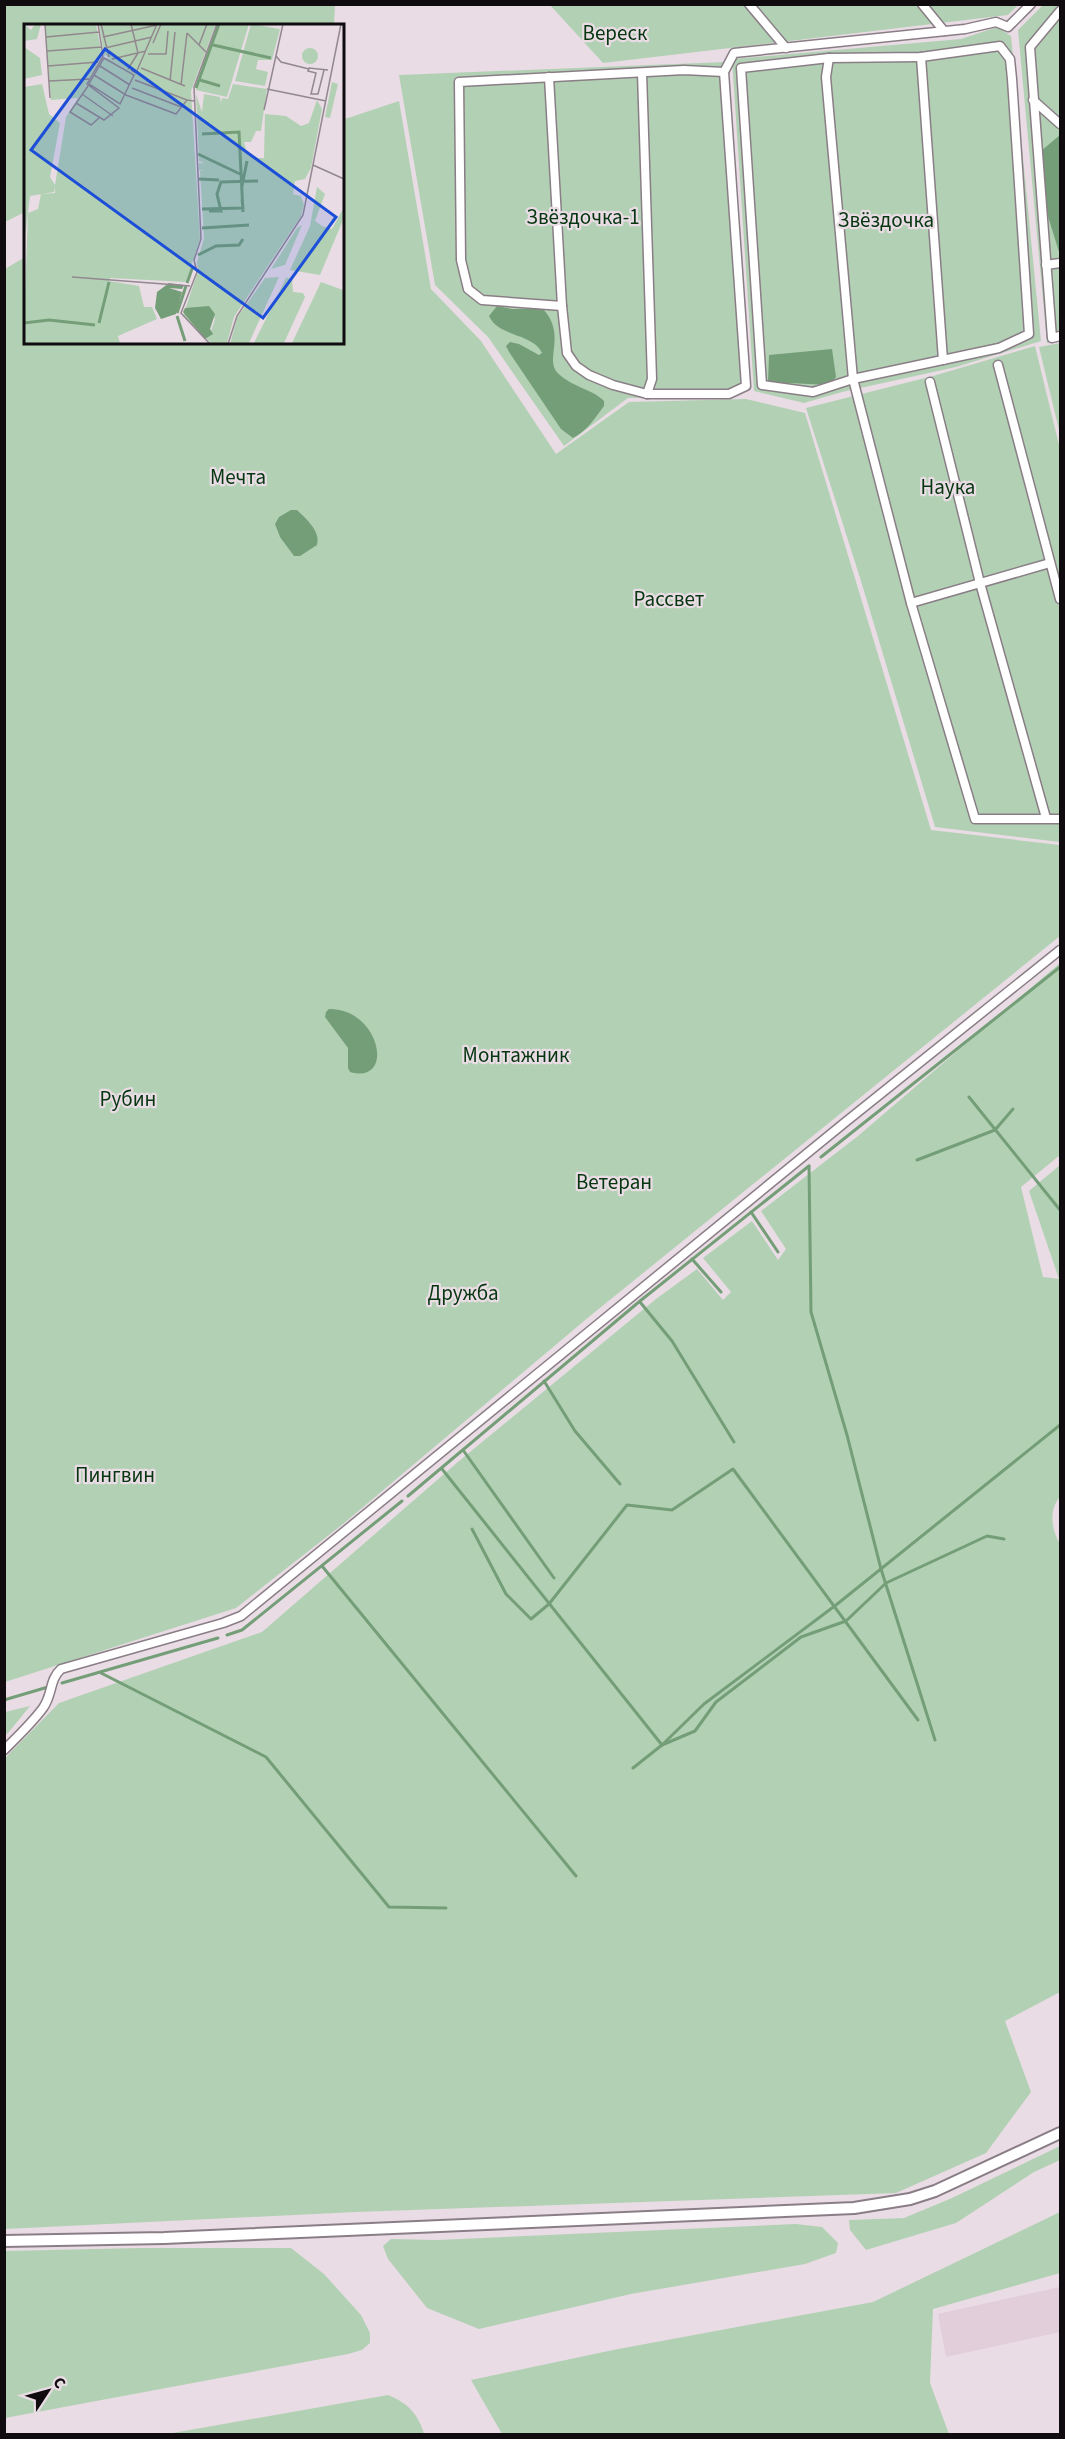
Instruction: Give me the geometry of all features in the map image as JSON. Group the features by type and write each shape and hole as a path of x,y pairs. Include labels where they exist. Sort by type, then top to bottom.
{"street":[{"path":"749,4 786,48"},
{"path":"921,4 944,31"},
{"path":"549,77 562,306 567,352 576,366 589,375 613,385 647,394 729,394 746,386 724,72 734,53 965,29 996,22 1008,27 1031,4"},
{"path":"1060,11 1030,47 1052,338 1060,336"},
{"path":"1000,46 1010,59 1029,334 999,348 853,379 813,392 762,385 741,68 829,58 921,57 1000,46"},
{"path":"921,57 944,360"},
{"path":"829,58 826,77 853,379 911,603 975,819 1060,819"},
{"path":"562,306 482,300 468,289 463,277 461,260 459,82 684,70 724,72"},
{"path":"642,73 652,379 647,394"},
{"path":"1033,100 1060,124"},
{"path":"1046,265 1060,263"},
{"path":"998,365 1060,599"},
{"path":"930,382 980,583 1046,818"},
{"path":"911,603 1050,563"},
{"path":"4,1750 44,1707 50,1695 54,1676 61,1669 241,1616 1060,950"},
{"path":"4,2241 164,2238 854,2208 910,2199 935,2191 1060,2133"}],"shaded area":[{"path":"1060,135 1060,255 1041,194 1041,151"},
{"path":"497,306 512,309 543,309 550,318 555,336 553,359 556,371 567,380 594,393 604,401 604,406 594,420 578,435 573,438 561,429 509,352 506,346 510,342 519,344 539,355 542,353 531,342 493,323 489,316"},
{"path":"832,349 836,377 829,385 768,382 769,355"},
{"path":"291,510 297,510 312,526 318,540 317,545 300,556 294,556 280,537 275,524 279,517"},
{"path":"329,1009 346,1012 360,1020 370,1032 376,1045 377,1058 373,1068 364,1073 350,1072 348,1048 325,1017"},
{"path":"1060,2287 1060,2332 946,2357 938,2314"}],"green space":[{"path":"4,5 335,5 334,24 24,24 24,212 5,222"},
{"name":"Вереск","path":"550,5 1018,5 1008,15 603,63"},
{"path":"1043,5 1060,5 1060,340 1047,343 1018,30"},
{"name":"Звёздочка","path":"997,27 1011,36 1041,341 956,367 842,392 804,403 754,391 732,59 961,39"},
{"name":"Звёздочка-1","path":"725,62 747,390 733,396 628,398 564,446 488,337 435,285 399,75"},
{"path":"399,101 431,289 481,341 556,454 629,402 746,399 805,413 931,830 1060,845 1060,936 590,1316 343,1524 236,1608 5,1682 5,269 24,258 24,344 344,344 344,119"},
{"path":"1060,343 1060,434 1039,347"},
{"name":"Наука","path":"1035,346 1060,449 1060,842 935,827 806,408 933,376"},
{"path":"1060,963 1060,1155 1021,1187 1043,1277 1059,1279 1029,1191 1060,1165 1060,1497 1056,1502 1052,1520 1060,1544 1060,1992 1005,2021 1031,2092 986,2153 896,2193 356,2212 5,2229 5,1758 59,1703 262,1632 459,1461 656,1299 697,1269 723,1300 731,1292 703,1258 752,1221 778,1260 786,1249 761,1211 858,1136"},
{"path":"30,1706 8,1733 5,1735 5,1712"},
{"path":"1060,2146 1060,2160 1034,2172 956,2223 866,2250 850,2230 849,2220 904,2218 952,2198"},
{"path":"1060,2212 1060,2273 933,2309 930,2383 949,2434 502,2434 471,2380 613,2350 873,2302"},
{"path":"796,2224 822,2227 838,2243 836,2253 805,2264 631,2294 479,2329 427,2308 388,2259 383,2246 391,2239 437,2240"},
{"path":"291,2248 324,2274 361,2315 370,2333 370,2343 362,2350 348,2354 5,2418 5,2251"},
{"path":"388,2395 411,2410 424,2434 167,2434"}],"waterway":[{"path":"821,1157 1060,967"},
{"path":"969,1097 1060,1210"},
{"path":"917,1160 995,1130 1013,1109"},
{"path":"809,1166 811,1312 847,1435 881,1569 935,1740"},
{"path":"408,1496 640,1301 809,1166"},
{"path":"751,1212 778,1252"},
{"path":"692,1259 721,1292"},
{"path":"640,1302 672,1341 734,1442"},
{"path":"544,1381 575,1431 620,1484"},
{"path":"633,1768 662,1745 704,1704 836,1605 1060,1425"},
{"path":"463,1450 554,1578"},
{"path":"442,1469 662,1745 695,1731 716,1702 801,1637 846,1621 886,1583 987,1536 1004,1539"},
{"path":"472,1529 506,1594 531,1619 549,1604 627,1505 672,1510 733,1469 918,1720"},
{"path":"227,1635 242,1630 402,1501"},
{"path":"322,1566 576,1876"},
{"path":"62,1683 218,1638"},
{"path":"101,1673 266,1757 389,1907 446,1908"},
{"path":"4,1700 48,1687"}],"park label":[{"name":"Мечта","path":"238,477"},
{"name":"Рассвет","path":"669,599"},
{"name":"Монтажник","path":"516,1055"},
{"name":"Рубин","path":"128,1099"},
{"name":"Ветеран","path":"614,1182"},
{"name":"Дружба","path":"463,1293"},
{"name":"Пингвин","path":"115,1475"}]}
